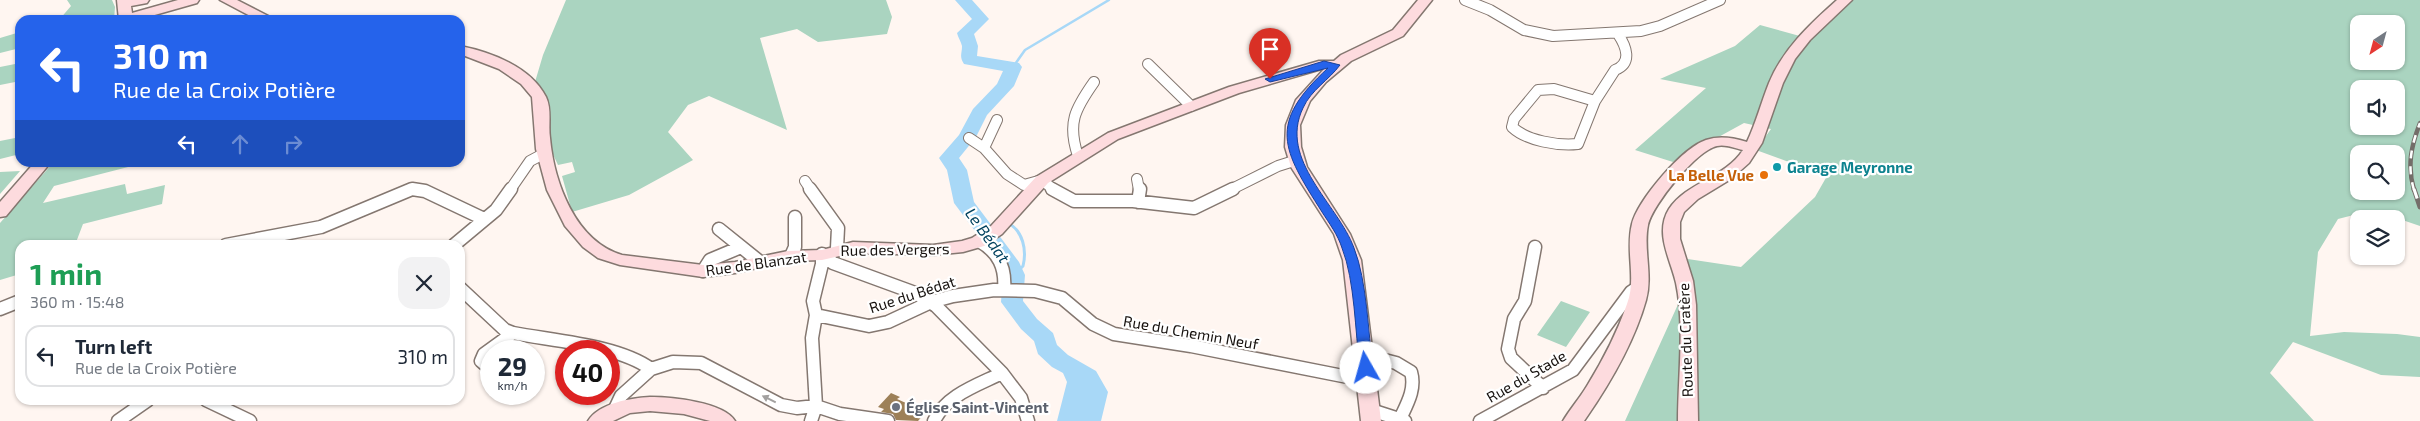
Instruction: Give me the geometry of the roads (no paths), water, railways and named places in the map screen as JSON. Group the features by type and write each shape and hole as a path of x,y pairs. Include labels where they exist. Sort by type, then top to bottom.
{"street":[{"path":"125,15 124,2 142,0"},
{"path":"138,15 162,5 192,0"},
{"path":"227,0 258,15"},
{"path":"1365,355 1391,361 1412,372 1416,380 1402,420 1371,416 1354,270 1349,249 1296,160 1292,134 1298,108 1310,89 1336,65 1349,56 1398,33 1425,0"},
{"path":"1465,0 1487,8 1517,27 1535,34 1553,36 1618,34 1660,26 1720,0"},
{"name":"Route du Cratère","path":"1688,421 1686,295 1672,233 1672,221 1682,203 1728,175 1743,162 1752,148 1776,83 1790,56 1811,32 1845,0"},
{"path":"1595,101 1554,89 1538,90 1514,119 1512,127 1518,133 1568,145 1578,144 1595,101 1616,70 1620,68 1629,51 1618,34"},
{"name":"Rue de Blanzat","path":"465,51 473,52 493,61 532,87 540,100 545,153 567,221 598,251 619,260 703,271 830,251"},
{"path":"1148,64 1191,106"},
{"path":"1011,290 1006,280 1003,265 986,237 1025,192 1042,180 1113,136 1191,106 1282,76 1324,64 1336,65"},
{"path":"1078,156 1071,132 1072,117 1094,82"},
{"path":"984,148 997,120"},
{"path":"968,138 984,148 1025,192"},
{"path":"1573,421 1597,386 1637,301 1640,286 1640,227 1645,211 1652,200 1689,159 1706,145 1728,142 1752,148"},
{"path":"460,240 500,204 530,161 537,155 545,153"},
{"path":"1042,180 1056,192 1074,201 1138,202 1194,208 1278,166 1296,160"},
{"path":"0,212 40,167"},
{"path":"1137,179 1140,185 1138,202"},
{"path":"805,180 838,228 830,251 822,264 813,301 816,315 812,338 816,406 812,421"},
{"path":"252,240 321,227 412,188 425,191 484,219"},
{"path":"791,256 795,247 795,217"},
{"path":"719,228 760,262"},
{"name":"Rue des Vergers","path":"830,251 858,247 926,250 954,248 986,237"},
{"path":"703,271 710,260 741,247"},
{"path":"1535,248 1525,301 1514,318 1508,349 1511,358 1543,388"},
{"path":"830,251 833,263 915,293 931,302 1002,373 1021,398 1028,421"},
{"name":"Rue du Stade","path":"1480,421 1573,370 1631,292 1640,286"},
{"name":"Rue du Bédat","path":"816,315 856,325 869,326 888,322 931,302 976,292 1011,290"},
{"name":"Rue du Chemin Neuf","path":"1011,290 1048,293 1062,298 1094,324 1114,334 1162,341 1368,381"},
{"path":"465,293 505,330 614,352 637,359 651,368"},
{"path":"0,309 15,303"},
{"path":"503,340 513,333"},
{"path":"606,416 621,396 651,368 673,362 701,363 781,404 797,408 816,406 840,414 888,421"},
{"path":"934,421 940,408 955,397 1002,373"},
{"path":"606,416 634,404 662,403 704,410 725,421"},
{"path":"118,421 141,405"},
{"path":"221,405 250,421"}],"waterway":[{"name":"Le Bédat","path":"963,0 981,19 965,33 970,46 968,56 970,60 1006,66"},
{"path":"1013,67 1025,50 1109,0"},
{"name":"Le Bédat","path":"1010,67 1013,67 1005,86 979,113 967,137 949,158 957,170 964,203 1009,262 1014,275 1012,302 1029,324 1045,338 1046,348 1060,361 1088,377 1096,392 1089,421"},
{"path":"1008,223 1017,231 1024,247 1023,266 1014,275"},
{"path":"1069,421 1079,382 1072,368"}],"railway":[{"path":"2414,190 2410,164 2414,140 2420,123"},
{"path":"2414,189 2420,207"}],"place":[{"name":"Garage Meyronne","path":"1777,167"},
{"name":"La Belle Vue","path":"1764,175"},
{"name":"Église Saint-Vincent","path":"896,407"}]}
